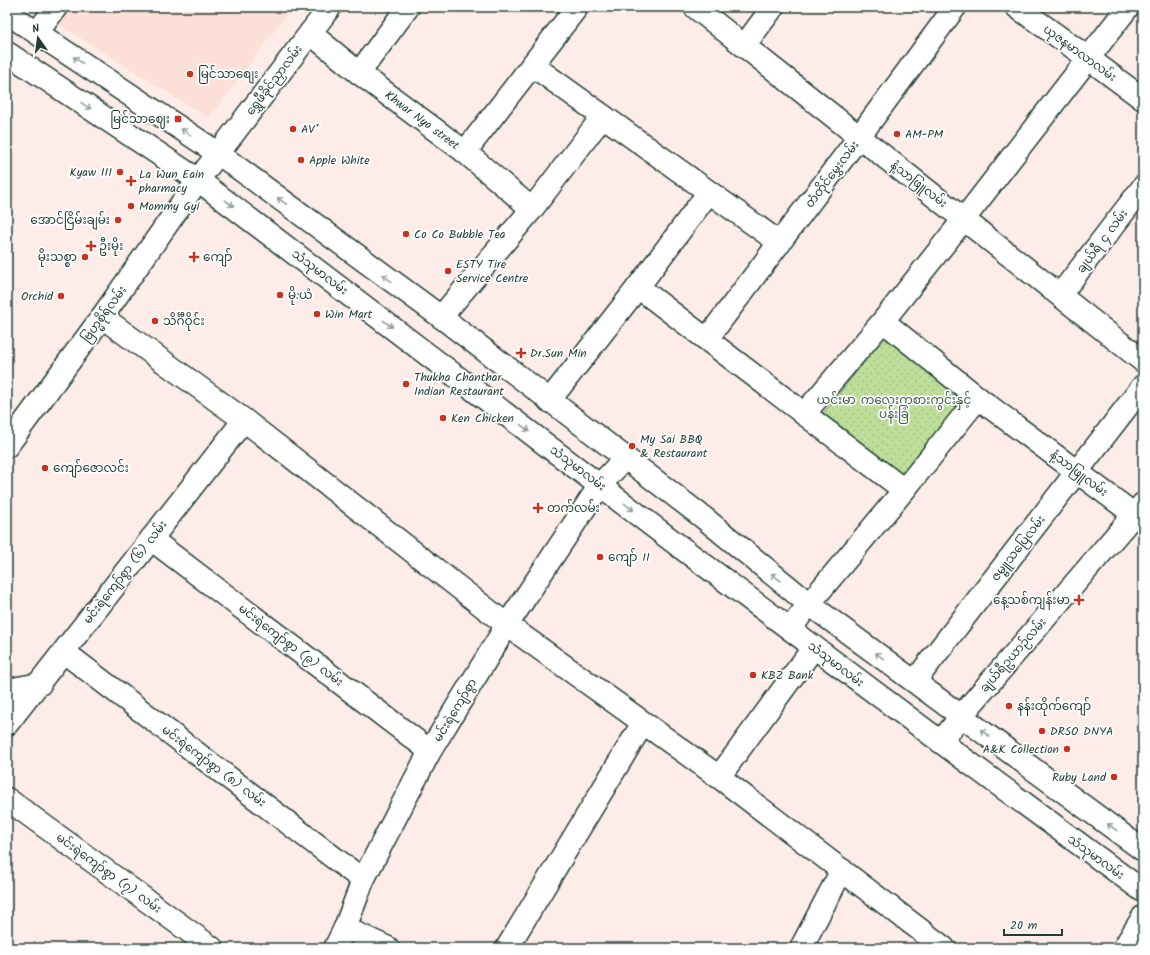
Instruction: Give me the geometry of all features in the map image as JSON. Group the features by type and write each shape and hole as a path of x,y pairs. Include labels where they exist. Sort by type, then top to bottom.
{"street":[{"path":"37,33 56,7"},
{"name":"ရွှေဖီခိုင်ညှာလမ်း","path":"198,180 330,7"},
{"path":"359,73 408,7"},
{"path":"465,152 577,7"},
{"name":"နံ့သာဖြူလမ်း","path":"695,7 1143,361"},
{"path":"744,46 773,7"},
{"name":"တံတိုင်မွှေးလမ်း","path":"708,340 955,7"},
{"name":"ယုဇနမာလာလမ်း","path":"1017,7 1091,54 1143,99"},
{"path":"804,414 883,321 1128,7"},
{"path":"7,13 218,154 441,317 704,518 809,604 962,715 1143,850"},
{"name":"Khwar Nyo street","path":"310,34 359,73 465,152 532,209"},
{"name":"သံသုမာလမ်း","path":"7,53 198,180 683,549 1143,891"},
{"path":"532,65 780,243"},
{"path":"441,317 532,209 603,116"},
{"name":"ဗြဟ္မစိုရ်လမ်း","path":"7,446 102,318 198,180"},
{"name":"ချယ်ရီ ၄ လမ်း","path":"1060,295 1143,187"},
{"path":"549,401 638,287 709,192"},
{"path":"638,287 904,490"},
{"path":"102,318 244,420 507,625 719,777 944,948"},
{"name":"နံ့သာဖြူလမ်း","path":"883,321 978,398 1077,472 1140,513"},
{"name":"ဇမ္ဗူသပြေလမ်း","path":"915,681 1143,386"},
{"path":"790,629 978,398"},
{"name":"မင်းရဲကျော်စွာ (၆) လမ်း","path":"7,724 40,684 244,420"},
{"name":"မင်းရဲကျော်စွာ","path":"335,948 345,928 363,880 430,752 507,625 600,485 625,458"},
{"name":"ချယ်ရီဥယာဉ်လမ်း","path":"941,742 962,715 1140,513"},
{"name":"မင်းရဲကျော်စွာ (၉) လမ်း","path":"151,539 430,752"},
{"path":"719,777 814,647"},
{"name":"မင်းရဲကျော်စွာ (၈) လမ်း","path":"64,652 363,880"},
{"path":"7,690 40,684"},
{"path":"507,948 643,723"},
{"name":"မင်းရဲကျော်စွာ (၇) လမ်း","path":"7,799 212,948"},
{"path":"801,948 842,870"},
{"path":"1124,948 1143,917"},
{"path":"345,928 388,948"}],"shaded area":[{"name":"မြင်သာစျေး","path":"31,7 292,7 209,118"}],"green space":[{"name":"ယင်းမာ ကလေးကစားကွင်းနှင့် ပန်းခြံ","path":"885,336 965,399 902,479 822,415"}],"place":[{"name":"မြင်သာစျေး","path":"190,74"},
{"name":"မြင်သာဈေး","path":"178,119"},
{"name":"AV*","path":"293,129"},
{"name":"AM-PM","path":"897,134"},
{"name":"Apple White","path":"301,160"},
{"name":"Kyaw III","path":"120,172"},
{"name":"La Wun Eain pharmacy","path":"131,181"},
{"name":"Mommy Gyi","path":"131,206"},
{"name":"အောင်ငြိမ်းချမ်း","path":"118,220"},
{"name":"Co Co Bubble Tea","path":"406,234"},
{"name":"ဦးမိုး","path":"91,246"},
{"name":"မိုးသစ္စာ","path":"85,257"},
{"name":"ကျော်","path":"194,257"},
{"name":"ESTY Tire Service Centre","path":"448,271"},
{"name":"မို:ယံ","path":"280,295"},
{"name":"Orchid","path":"61,296"},
{"name":"Win Mart","path":"317,314"},
{"name":"သိင်္ဂီဝိုင်း","path":"155,321"},
{"name":"Dr.Sun Min","path":"521,353"},
{"name":"Thukha Chanthar Indian Restaurant","path":"406,384"},
{"name":"Ken Chicken","path":"443,418"},
{"name":"My Sai BBQ & Restaurant","path":"632,446"},
{"name":"ကျော်ဇောလင်း","path":"45,468"},
{"name":"တက်လမ်း","path":"538,508"},
{"name":"ကျော် II","path":"600,557"},
{"name":"နေ့သစ်ကျန်းမာ","path":"1079,600"},
{"name":"KBZ Bank","path":"753,675"},
{"name":"နန်းထိုက်ကျော်","path":"1009,706"},
{"name":"DRSO DNYA","path":"1042,731"},
{"name":"A&K Collection","path":"1067,749"},
{"name":"Ruby Land","path":"1114,777"}]}
